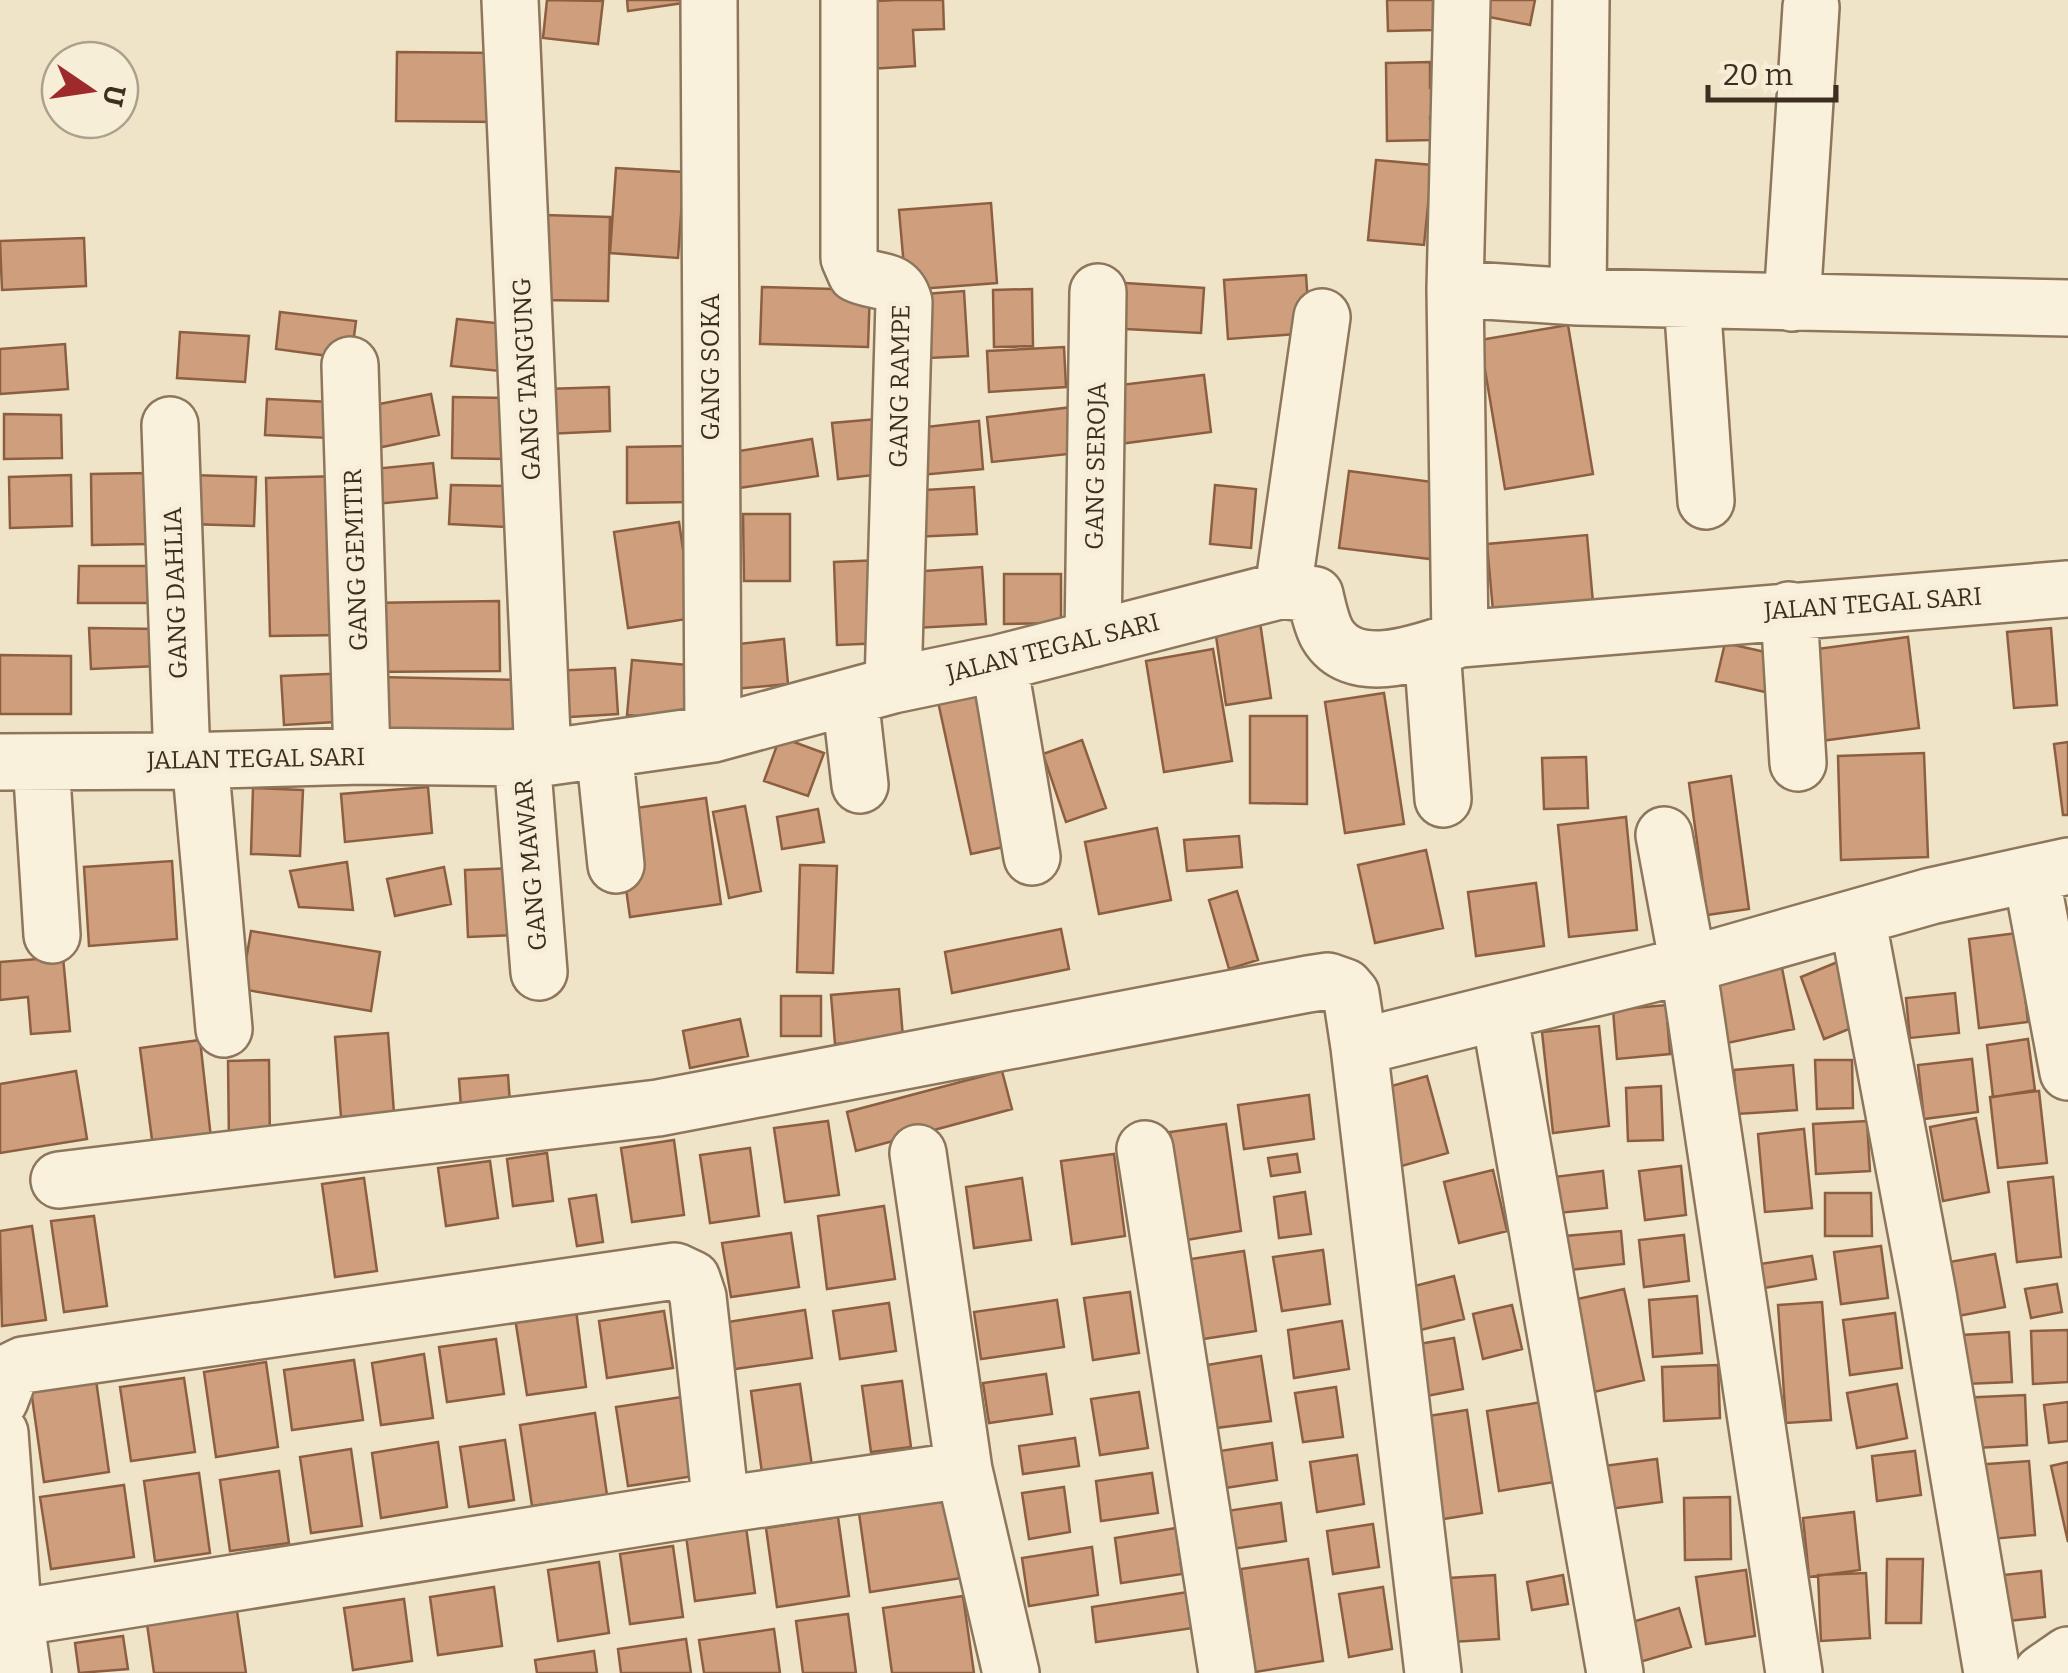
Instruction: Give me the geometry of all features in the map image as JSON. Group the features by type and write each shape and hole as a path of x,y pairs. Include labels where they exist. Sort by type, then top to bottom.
{"street":[{"name":"GANG TANGUNG","path":"510,0 532,758"},
{"name":"GANG SOKA","path":"709,0 714,734"},
{"name":"GANG RAMPE","path":"849,0 849,258 856,274 892,282 900,289 904,302 872,691"},
{"path":"1443,800 1462,0"},
{"path":"1578,297 1581,0"},
{"path":"1792,303 1811,7"},
{"path":"1454,289 1578,297 2068,308"},
{"name":"GANG SEROJA","path":"1093,639 1098,292"},
{"path":"1692,300 1706,501"},
{"path":"1283,590 1322,317"},
{"name":"GANG GEMITIR","path":"350,365 362,756"},
{"name":"GANG DAHLIA","path":"170,425 191,761 224,1029"},
{"name":"JALAN TEGAL SARI","path":"21,762 362,756 532,758 604,749 714,734 1283,590 1306,591 1315,596 1325,632 1345,653 1370,660 1446,644 1789,610 2068,589"},
{"path":"1789,610 1798,763"},
{"path":"999,663 1032,857"},
{"path":"860,786 872,691"},
{"path":"604,749 616,865"},
{"name":"GANG MAWAR","path":"532,758 539,972"},
{"path":"21,762 52,935"},
{"path":"1664,835 1688,966 1794,1673"},
{"path":"1359,1047 1688,966 1932,896 2050,870 2068,1072"},
{"path":"1857,917 1928,1294 1992,1673"},
{"path":"59,1180 658,1108 1328,982 1345,987 1352,994 1359,1047 1433,1673"},
{"path":"1499,1012 1614,1673"},
{"path":"1146,1149 1227,1673"},
{"path":"918,1153 964,1470 1012,1673"},
{"path":"5,1385 23,1365 675,1271 692,1279 698,1297 722,1505"},
{"path":"0,1433 23,1673"},
{"path":"15,1618 964,1470"},
{"path":"2042,1673 2068,1655"}],"building":[{"path":"547,0 603,1 598,44 543,38"},
{"path":"627,0 704,0 628,11"},
{"path":"943,0 944,29 913,30 915,66 870,69 860,2"},
{"path":"1387,0 1433,0 1433,30 1388,31"},
{"path":"1476,0 1535,0 1530,25 1474,14"},
{"path":"397,52 500,53 499,122 396,121"},
{"path":"1430,62 1430,88 1444,88 1444,117 1430,117 1431,140 1387,141 1386,63"},
{"path":"1376,160 1432,165 1424,245 1368,240"},
{"path":"616,168 684,172 678,258 610,253"},
{"path":"991,203 997,283 906,290 899,210"},
{"path":"544,215 610,217 608,301 541,300"},
{"path":"84,238 86,286 2,290 0,241"},
{"path":"1306,275 1310,333 1228,339 1224,280"},
{"path":"1109,282 1204,288 1201,333 1107,328"},
{"path":"762,287 870,290 868,347 760,344"},
{"path":"1032,289 1033,346 994,347 993,290"},
{"path":"964,291 968,356 929,358 925,294"},
{"path":"280,312 356,321 351,359 276,349"},
{"path":"457,319 515,325 510,372 451,366"},
{"path":"1568,325 1593,474 1505,489 1480,340"},
{"path":"180,332 249,336 245,382 177,378"},
{"path":"65,344 68,389 0,394 0,349"},
{"path":"1064,347 1066,387 989,392 987,351"},
{"path":"1204,375 1211,432 1119,444 1112,386"},
{"path":"609,387 610,431 546,434 545,389"},
{"path":"431,394 439,435 373,449 364,407"},
{"path":"453,397 506,398 505,459 452,458"},
{"path":"267,399 331,402 330,438 265,435"},
{"path":"1073,407 1078,453 992,462 987,417"},
{"path":"4,414 61,415 62,458 4,459"},
{"path":"877,419 883,474 838,479 832,423"},
{"path":"979,421 983,469 921,475 917,428"},
{"path":"812,439 818,476 739,488 733,452"},
{"path":"691,446 692,502 627,503 627,447"},
{"path":"433,463 437,498 376,504 373,469"},
{"path":"1349,471 1440,483 1430,559 1339,548"},
{"path":"150,473 150,544 92,545 91,474"},
{"path":"71,475 72,526 10,528 9,477"},
{"path":"191,475 256,477 254,526 189,524"},
{"path":"341,476 344,635 270,636 266,478"},
{"path":"451,485 508,486 506,527 449,524"},
{"path":"1215,485 1256,489 1251,548 1210,544"},
{"path":"974,487 977,534 912,537 909,491"},
{"path":"743,514 790,514 790,581 744,581"},
{"path":"679,522 693,618 628,628 614,532"},
{"path":"1587,535 1594,614 1494,622 1487,544"},
{"path":"881,560 885,643 837,645 834,562"},
{"path":"79,566 164,566 164,603 78,603"},
{"path":"982,567 986,624 915,628 911,572"},
{"path":"1004,574 1061,574 1061,623 1004,624"},
{"path":"499,601 500,671 366,672 365,603"},
{"path":"1260,622 1271,698 1226,705 1215,629"},
{"path":"89,628 160,629 158,666 91,669"},
{"path":"2051,628 2057,705 2014,708 2007,632"},
{"path":"1908,637 1919,728 1813,742 1802,651"},
{"path":"784,639 788,684 723,690 719,646"},
{"path":"1725,643 1774,654 1765,692 1716,681"},
{"path":"1213,649 1232,761 1164,772 1146,661"},
{"path":"0,655 71,656 71,714 0,714"},
{"path":"632,660 698,666 693,721 627,715"},
{"path":"615,668 618,714 554,718 552,671"},
{"path":"351,673 353,721 284,725 281,676"},
{"path":"378,677 522,680 521,732 376,728"},
{"path":"987,685 1022,843 971,854 937,697"},
{"path":"1384,693 1404,824 1345,833 1325,702"},
{"path":"1250,716 1307,716 1307,804 1250,803"},
{"path":"780,737 824,753 808,796 764,781"},
{"path":"1082,740 1106,808 1066,822 1043,754"},
{"path":"2068,742 2068,815 2063,815 2054,744"},
{"path":"1924,753 1928,857 1841,860 1838,756"},
{"path":"1586,757 1588,808 1544,809 1542,758"},
{"path":"1731,776 1749,909 1707,915 1689,783"},
{"path":"428,787 432,833 345,842 341,794"},
{"path":"253,788 303,790 300,856 251,854"},
{"path":"706,798 721,904 630,917 615,811"},
{"path":"745,806 761,891 729,898 713,812"},
{"path":"818,809 824,842 782,849 777,817"},
{"path":"1626,817 1637,930 1569,937 1558,825"},
{"path":"1157,828 1171,900 1099,914 1085,842"},
{"path":"1239,836 1242,867 1187,871 1184,840"},
{"path":"1426,850 1443,928 1375,943 1358,865"},
{"path":"172,861 177,939 89,946 84,867"},
{"path":"347,862 353,910 299,907 290,871"},
{"path":"800,865 837,866 833,973 797,972"},
{"path":"444,867 451,904 395,916 387,879"},
{"path":"514,868 517,935 468,937 465,870"},
{"path":"1536,883 1544,946 1476,956 1468,892"},
{"path":"1237,891 1258,960 1229,969 1209,900"},
{"path":"1061,929 1069,969 952,993 945,952"},
{"path":"251,931 380,952 371,1011 241,989"},
{"path":"2018,933 2028,1022 1979,1028 1969,939"},
{"path":"63,957 70,1031 31,1034 28,997 0,1000 0,962"},
{"path":"1840,961 1864,1023 1824,1039 1801,977"},
{"path":"1782,968 1794,1029 1727,1043 1715,982"},
{"path":"899,989 903,1038 835,1044 831,995"},
{"path":"1955,993 1959,1033 1910,1038 1906,998"},
{"path":"781,996 821,996 821,1036 781,1036"},
{"path":"1666,1005 1670,1054 1617,1059 1613,1010"},
{"path":"740,1019 748,1056 690,1068 683,1031"},
{"path":"1599,1026 1609,1126 1553,1133 1542,1032"},
{"path":"388,1033 394,1113 341,1117 335,1037"},
{"path":"2028,1039 2035,1090 1993,1097 1987,1045"},
{"path":"200,1040 212,1147 154,1155 140,1048"},
{"path":"1972,1059 1978,1112 1924,1119 1918,1065"},
{"path":"269,1060 270,1143 229,1143 228,1061"},
{"path":"1815,1060 1852,1060 1853,1108 1817,1109"},
{"path":"1793,1065 1797,1110 1737,1114 1734,1070"},
{"path":"76,1071 87,1139 0,1153 0,1084"},
{"path":"1002,1071 1012,1109 856,1151 847,1112"},
{"path":"508,1075 511,1117 462,1121 459,1079"},
{"path":"1427,1076 1448,1153 1391,1169 1370,1092"},
{"path":"1661,1086 1663,1140 1628,1141 1626,1088"},
{"path":"2039,1091 2047,1163 1998,1168 1990,1097"},
{"path":"1309,1095 1314,1139 1244,1149 1238,1105"},
{"path":"1976,1118 1989,1192 1943,1201 1930,1127"},
{"path":"828,1121 839,1195 785,1202 774,1128"},
{"path":"1867,1121 1870,1171 1816,1174 1813,1124"},
{"path":"1226,1124 1241,1231 1186,1240 1170,1132"},
{"path":"1804,1129 1812,1208 1765,1212 1758,1134"},
{"path":"674,1140 684,1215 632,1222 621,1148"},
{"path":"750,1148 759,1216 710,1223 700,1155"},
{"path":"547,1153 553,1201 513,1206 507,1159"},
{"path":"1114,1154 1125,1236 1072,1244 1061,1161"},
{"path":"1297,1154 1300,1172 1271,1176 1268,1158"},
{"path":"490,1161 498,1218 446,1226 438,1168"},
{"path":"1681,1166 1686,1215 1645,1220 1639,1171"},
{"path":"1493,1170 1507,1231 1459,1243 1444,1182"},
{"path":"1603,1171 1607,1208 1559,1213 1554,1177"},
{"path":"2053,1177 2061,1257 2017,1262 2008,1182"},
{"path":"364,1178 377,1271 335,1277 322,1184"},
{"path":"1022,1178 1031,1240 974,1248 966,1187"},
{"path":"1305,1192 1311,1234 1279,1238 1274,1197"},
{"path":"1825,1193 1871,1193 1872,1236 1825,1236"},
{"path":"596,1195 603,1242 577,1246 569,1199"},
{"path":"884,1206 895,1279 827,1289 818,1216"},
{"path":"94,1216 107,1306 64,1312 51,1221"},
{"path":"32,1226 46,1320 2,1326 0,1231"},
{"path":"1621,1231 1624,1264 1569,1270 1565,1236"},
{"path":"791,1233 799,1287 731,1297 722,1243"},
{"path":"1684,1235 1689,1281 1644,1287 1639,1240"},
{"path":"1881,1246 1888,1298 1841,1304 1834,1252"},
{"path":"1323,1250 1330,1304 1282,1311 1273,1257"},
{"path":"1244,1251 1256,1331 1203,1339 1191,1259"},
{"path":"1995,1254 2005,1307 1953,1317 1944,1263"},
{"path":"1812,1256 1816,1279 1764,1288 1760,1264"},
{"path":"1454,1276 1464,1319 1405,1334 1395,1291"},
{"path":"2057,1284 2062,1312 2031,1318 2025,1289"},
{"path":"1624,1289 1644,1380 1594,1392 1573,1300"},
{"path":"1130,1292 1139,1353 1093,1360 1084,1298"},
{"path":"1697,1296 1702,1353 1653,1357 1649,1300"},
{"path":"1057,1300 1064,1347 981,1359 974,1312"},
{"path":"1822,1302 1831,1420 1786,1423 1778,1305"},
{"path":"889,1303 896,1351 840,1359 833,1311"},
{"path":"1512,1305 1522,1349 1483,1359 1473,1314"},
{"path":"576,1310 586,1387 527,1395 515,1318"},
{"path":"805,1310 812,1358 735,1369 728,1322"},
{"path":"664,1311 673,1368 607,1378 599,1321"},
{"path":"1895,1313 1902,1368 1850,1375 1843,1320"},
{"path":"1342,1321 1349,1369 1294,1378 1288,1330"},
{"path":"2068,1330 2068,1382 2033,1384 2031,1331"},
{"path":"2009,1332 2012,1382 1965,1384 1962,1335"},
{"path":"1454,1338 1463,1389 1416,1398 1407,1346"},
{"path":"496,1339 504,1394 447,1402 439,1347"},
{"path":"424,1354 433,1418 381,1425 372,1363"},
{"path":"1261,1356 1271,1421 1216,1428 1207,1365"},
{"path":"354,1360 363,1420 292,1430 284,1370"},
{"path":"266,1362 278,1447 216,1457 204,1372"},
{"path":"1718,1365 1720,1418 1664,1421 1662,1367"},
{"path":"1046,1374 1052,1414 989,1423 983,1383"},
{"path":"184,1378 195,1452 131,1461 120,1387"},
{"path":"96,1380 109,1472 44,1482 31,1390"},
{"path":"902,1381 911,1447 871,1452 862,1386"},
{"path":"800,1384 812,1466 762,1473 751,1391"},
{"path":"1897,1384 1907,1438 1857,1448 1847,1393"},
{"path":"1336,1387 1343,1437 1303,1442 1295,1393"},
{"path":"1139,1392 1148,1448 1100,1455 1091,1399"},
{"path":"2025,1395 2027,1445 1960,1449 1958,1398"},
{"path":"682,1397 694,1476 628,1486 616,1407"},
{"path":"1542,1402 1554,1482 1499,1491 1487,1411"},
{"path":"2068,1402 2068,1441 2049,1443 2044,1405"},
{"path":"1467,1410 1482,1513 1437,1520 1422,1417"},
{"path":"595,1413 607,1495 532,1506 520,1425"},
{"path":"1075,1438 1079,1466 1023,1474 1019,1446"},
{"path":"505,1440 514,1500 469,1507 460,1447"},
{"path":"438,1442 447,1507 381,1518 372,1453"},
{"path":"1272,1443 1277,1480 1225,1488 1220,1451"},
{"path":"351,1449 362,1526 311,1533 300,1457"},
{"path":"1915,1451 1921,1495 1877,1501 1872,1456"},
{"path":"1357,1455 1364,1504 1317,1512 1310,1462"},
{"path":"1657,1459 1662,1502 1601,1510 1596,1467"},
{"path":"2029,1461 2035,1535 1981,1540 1974,1465"},
{"path":"2068,1462 2068,1542 2051,1466"},
{"path":"279,1471 289,1543 230,1551 220,1480"},
{"path":"199,1473 210,1553 155,1561 144,1481"},
{"path":"1152,1473 1158,1513 1101,1521 1096,1481"},
{"path":"124,1485 134,1557 51,1569 40,1497"},
{"path":"1064,1487 1070,1532 1029,1539 1022,1493"},
{"path":"1730,1497 1731,1559 1685,1560 1684,1498"},
{"path":"956,1499 968,1577 870,1592 859,1513"},
{"path":"1281,1503 1286,1541 1232,1549 1227,1511"},
{"path":"1854,1512 1860,1570 1809,1577 1803,1518"},
{"path":"838,1517 849,1596 777,1607 766,1528"},
{"path":"1373,1524 1379,1567 1333,1574 1327,1531"},
{"path":"746,1527 755,1593 695,1601 686,1536"},
{"path":"1176,1528 1182,1574 1121,1583 1115,1538"},
{"path":"673,1546 683,1617 630,1624 620,1554"},
{"path":"1092,1547 1098,1595 1029,1606 1022,1558"},
{"path":"1308,1559 1323,1661 1255,1672 1241,1569"},
{"path":"1887,1559 1923,1559 1921,1623 1886,1623"},
{"path":"599,1562 609,1633 558,1641 548,1570"},
{"path":"1746,1570 1755,1636 1706,1644 1696,1577"},
{"path":"2041,1571 2045,1617 1988,1623 1984,1577"},
{"path":"1866,1573 1870,1638 1821,1641 1818,1575"},
{"path":"1495,1575 1499,1639 1452,1642 1449,1578"},
{"path":"1563,1575 1568,1604 1532,1610 1527,1582"},
{"path":"494,1587 502,1646 438,1655 430,1597"},
{"path":"1383,1587 1392,1649 1349,1657 1339,1594"},
{"path":"1188,1592 1193,1628 1096,1642 1092,1607"},
{"path":"963,1596 974,1673 892,1673 883,1608"},
{"path":"404,1599 412,1661 353,1670 344,1608"},
{"path":"1679,1608 1691,1647 1633,1664 1622,1625"},
{"path":"237,1611 246,1673 154,1673 147,1624"},
{"path":"848,1614 856,1673 803,1673 796,1621"},
{"path":"774,1629 780,1673 704,1673 699,1640"},
{"path":"123,1636 128,1669 79,1673 75,1643"},
{"path":"686,1639 691,1673 621,1673 618,1649"},
{"path":"594,1651 597,1673 537,1673 535,1660"}]}
